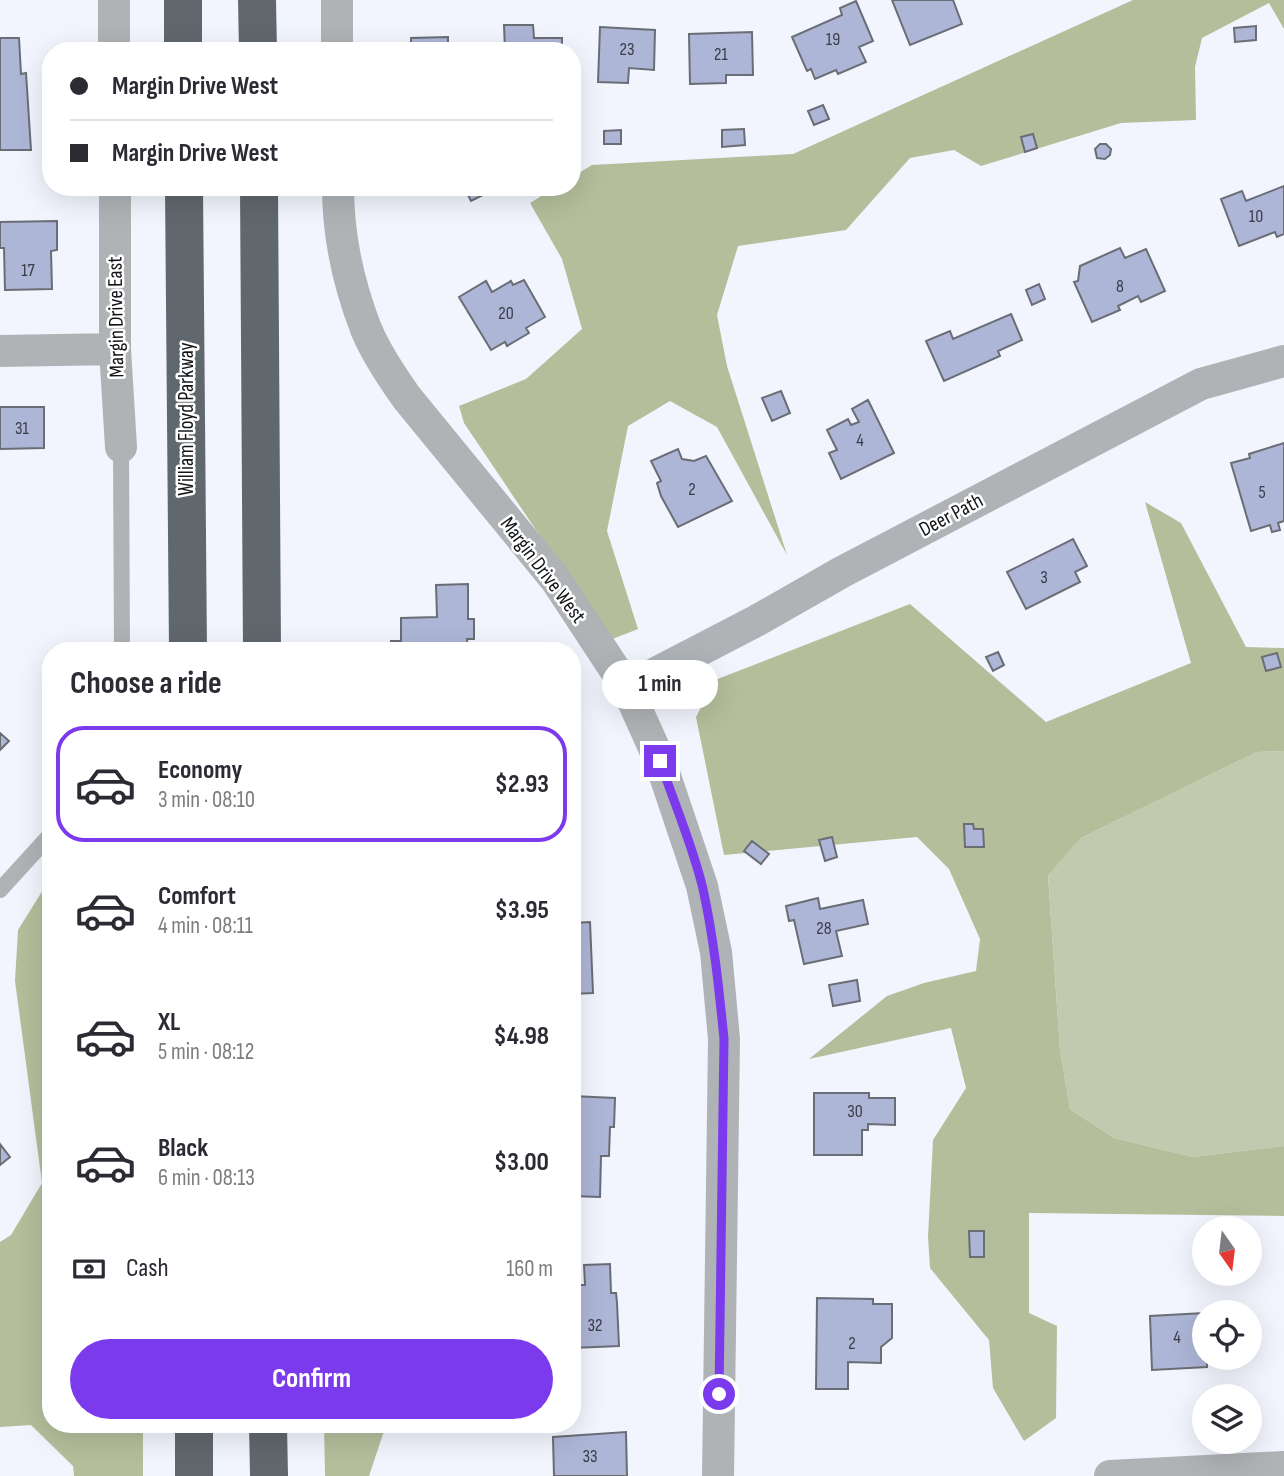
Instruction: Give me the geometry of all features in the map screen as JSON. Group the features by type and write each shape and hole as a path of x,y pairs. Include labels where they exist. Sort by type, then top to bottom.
{"highway":[{"path":"183,0 183,42"},
{"path":"257,0 258,42"},
{"name":"William Floyd Parkway","path":"184,196 188,642"},
{"path":"259,196 262,642"},
{"path":"194,1433 194,1476"},
{"path":"268,1433 269,1476"}],"street":[{"path":"114,0 114,42"},
{"path":"337,0 337,42"},
{"name":"Margin Drive East","path":"115,196 116,349 121,447"},
{"name":"Margin Drive West","path":"338,196 349,276 367,331 407,398 556,580 626,688 660,761 702,886 716,952 724,1039 718,1476"},
{"path":"0,351 116,349"},
{"name":"Deer Path","path":"626,688 1200,384 1284,361"},
{"path":"1110,1476 1284,1467"}],"lane":[{"path":"121,447 122,642"},
{"path":"0,890 42,844"}],"green space":[{"path":"1133,0 1284,0 1284,29 1269,3 1202,38 1195,67 1196,120 1121,123 981,166 954,150 910,158 846,230 738,246 717,315 727,366 787,555 717,427 670,401 628,426 607,531 638,629 610,640 464,423 459,406 526,379 582,329 562,259 530,203 541,196 581,196 581,172 592,165 793,154"},
{"path":"1145,502 1181,523 1246,647 1284,648 1284,751 1257,752 1081,838 1048,875 1060,1050 1070,1109 1114,1138 1193,1157 1284,1146 1284,1216 1029,1213 1029,1313 1057,1326 1056,1418 1024,1441 993,1388 989,1340 930,1268 928,1237 933,1140 966,1088 951,1028 809,1059 887,996 924,983 976,971 980,939 949,869 917,837 724,855 696,717 715,680 910,604 1046,722 1191,663"},
{"path":"1284,751 1284,1146 1193,1157 1114,1138 1070,1109 1060,1050 1048,874 1081,838 1257,752"},
{"path":"42,891 42,1183 15,981 18,930"},
{"path":"42,1183 42,1433 143,1433 143,1476 74,1476 73,1466 31,1425 0,1427 0,1242 11,1235"},
{"path":"324,1433 383,1433 369,1476 325,1476"}],"building":[{"path":"892,0 953,0 962,24 910,45"},
{"path":"856,1 873,41 859,47 866,62 838,74 836,70 815,79 811,69 807,71 792,37 842,15 840,8"},
{"path":"504,25 533,25 534,38 562,38 562,42 505,42"},
{"path":"1256,26 1256,40 1235,42 1234,28"},
{"path":"600,27 655,30 654,70 629,68 628,83 598,82"},
{"path":"752,32 753,75 726,75 726,83 690,84 689,34"},
{"path":"448,37 448,42 411,42 411,38"},
{"path":"0,38 19,38 21,74 26,73 31,150 0,150"},
{"path":"823,105 829,119 814,125 808,111"},
{"path":"744,129 745,145 722,147 722,130"},
{"path":"621,130 621,144 604,144 604,131"},
{"path":"1033,134 1037,148 1025,152 1021,137"},
{"path":"1100,144 1106,144 1111,149 1110,155 1105,159 1097,158 1095,149"},
{"path":"1284,186 1284,234 1277,237 1275,232 1239,246 1221,199 1242,191 1246,201"},
{"path":"468,196 481,196 471,201"},
{"path":"57,221 57,250 51,251 52,289 5,290 0,222"},
{"path":"1120,248 1125,258 1146,249 1165,291 1141,302 1138,296 1118,306 1120,310 1092,322 1074,282 1078,281 1080,266"},
{"path":"524,280 545,317 526,328 529,333 507,346 505,342 491,350 459,297 486,281 492,292 511,281 513,285"},
{"path":"1039,284 1045,299 1032,305 1026,290"},
{"path":"1011,314 1022,340 998,351 1000,356 944,381 926,341 950,331 953,339"},
{"path":"781,391 790,413 772,421 762,398"},
{"path":"868,400 894,453 841,479 829,453 837,450 827,430 848,419 851,425 859,422 852,409"},
{"path":"0,407 44,407 44,448 0,449"},
{"path":"1284,443 1284,521 1278,523 1280,530 1272,532 1270,525 1251,531 1231,463"},
{"path":"678,449 682,459 694,461 706,456 732,501 678,527 661,496 657,483 661,481 651,461"},
{"path":"1073,539 1087,566 1075,572 1080,582 1026,609 1007,572"},
{"path":"468,584 468,619 474,619 474,639 467,639 467,642 391,642 401,641 401,618 437,617 436,585"},
{"path":"998,652 1004,665 993,671 986,657"},
{"path":"1277,653 1281,667 1266,671 1262,657"},
{"path":"0,733 9,741 0,750"},
{"path":"964,824 973,824 974,829 983,829 984,847 965,847"},
{"path":"832,837 837,857 825,861 819,840"},
{"path":"752,841 769,854 761,864 744,851"},
{"path":"818,898 820,909 863,900 868,924 836,931 842,956 804,964 794,920 789,921 786,906"},
{"path":"581,922 590,922 593,993 581,994"},
{"path":"857,980 860,1001 833,1006 829,985"},
{"path":"814,1093 869,1093 869,1098 895,1098 895,1125 868,1124 868,1130 862,1130 862,1155 814,1155"},
{"path":"581,1096 615,1098 609,1156 601,1156 600,1197 581,1196"},
{"path":"0,1144 10,1157 0,1165"},
{"path":"969,1231 984,1231 984,1257 970,1257"},
{"path":"610,1264 611,1293 616,1293 619,1346 581,1348 581,1285 585,1285 584,1265"},
{"path":"817,1298 873,1299 873,1304 892,1304 892,1338 881,1347 881,1363 848,1362 848,1389 816,1389"},
{"path":"1192,1314 1192,1368 1152,1370 1150,1316"},
{"path":"626,1432 627,1476 554,1476 553,1437"}],"route":[{"path":"660,761 702,886 716,952 724,1039 719,1394"}]}
